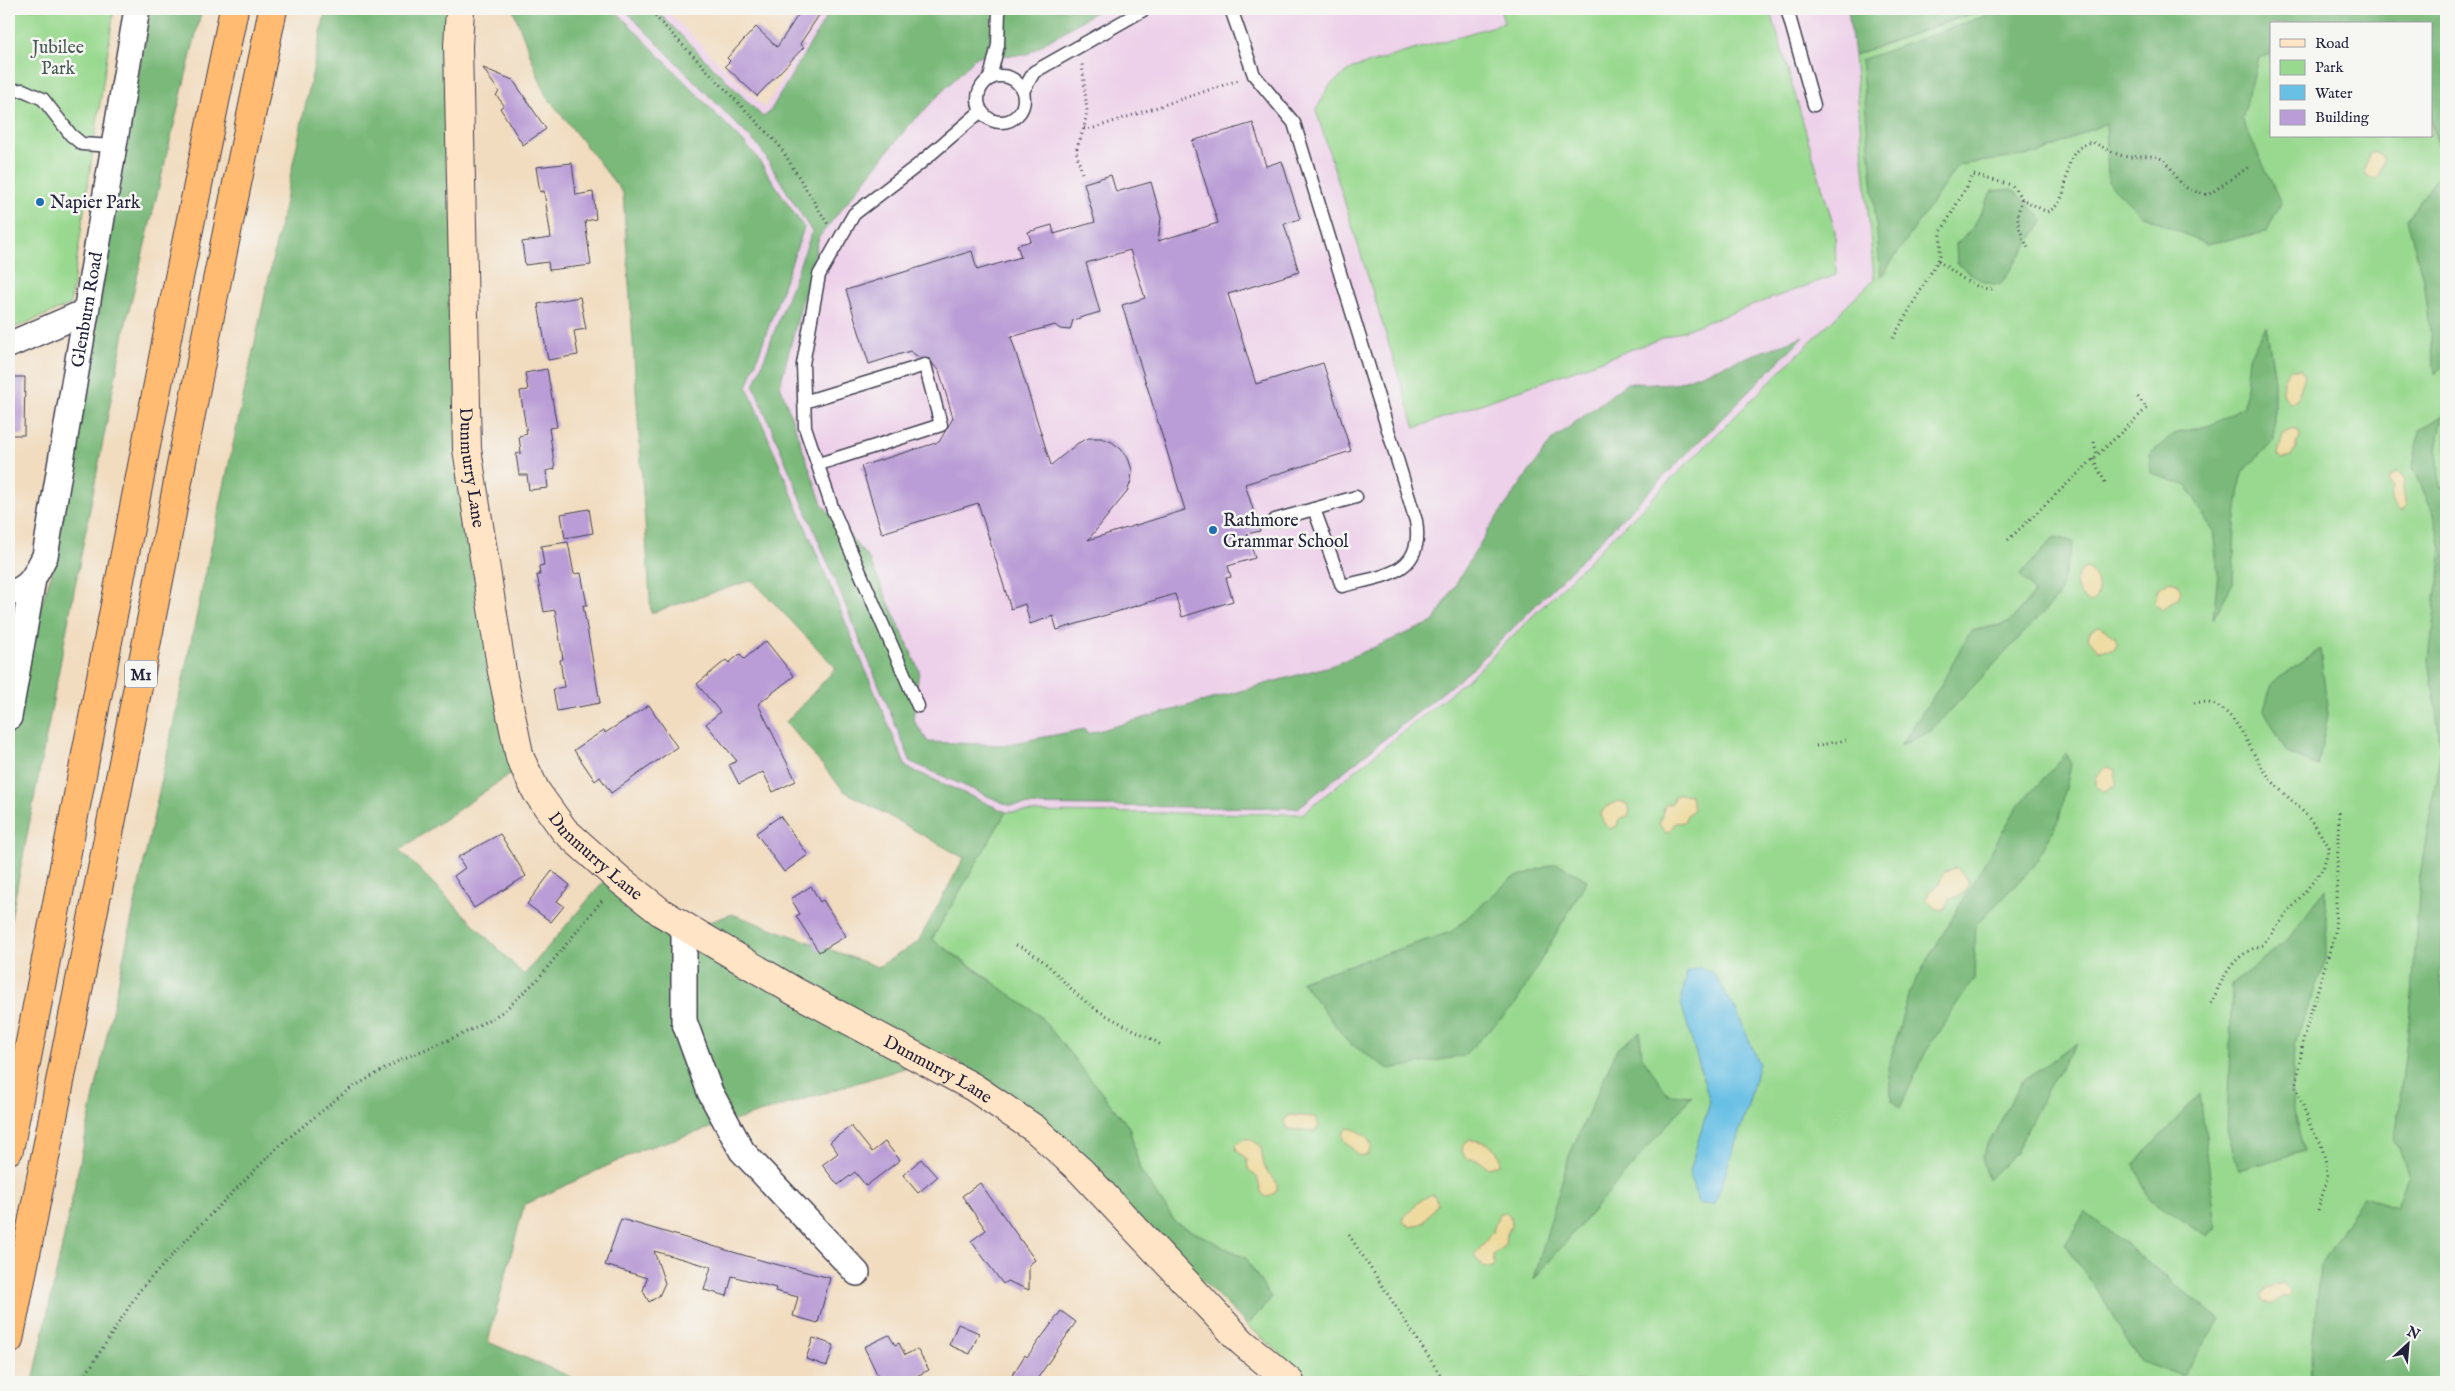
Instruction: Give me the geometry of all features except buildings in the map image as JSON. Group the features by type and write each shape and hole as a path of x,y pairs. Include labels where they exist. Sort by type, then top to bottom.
{"highway":[{"name":"M1","path":"9,1150 191,219 234,9"},
{"name":"M1","path":"9,1340 158,585 212,300 273,9"}],"street":[{"name":"Glenburn Road","path":"9,593 21,591 33,579 45,556 136,9"},
{"name":"Dunmurry Lane","path":"460,9 458,46 467,449 502,672 520,758 536,791 564,830 620,880 684,927 794,991 973,1087 1034,1129 1081,1171 1242,1342 1290,1382"},
{"path":"9,344 85,312"},
{"path":"9,717 33,579"},
{"path":"684,927 684,1021 710,1092 742,1151 858,1273"}],"lane":[{"path":"990,78 998,45 999,9"},
{"path":"1023,91 1034,72 1145,9"},
{"path":"1232,9 1254,75 1294,123 1416,521 1419,539 1409,562 1391,573 1336,588 1314,509"},
{"path":"1787,9 1814,105"},
{"path":"1006,76 1013,78 1023,91 1024,105 1020,112 1008,121 993,120 981,111 978,96 984,82 990,78 1006,76"},
{"path":"9,91 23,90 43,99 71,135 82,144 113,146"},
{"path":"918,706 833,510 805,427 803,364 819,275 854,214 918,165 981,111"},
{"path":"804,402 925,365 941,425 818,464"},
{"path":"1275,520 1356,497"}],"path":[{"path":"648,9 779,145 838,242"},
{"path":"1080,45 1087,110 1084,128 1076,151 1082,173"},
{"path":"1084,128 1094,128 1254,75"},
{"path":"1893,338 1938,261 1942,232 1973,175 2012,185 2022,199 2047,212 2055,209 2062,199 2070,160 2076,150 2092,142 2118,154 2131,157 2140,155 2161,158 2174,171 2177,180 2191,191 2208,195 2250,166"},
{"path":"2022,199 2017,215 2019,227 2028,250"},
{"path":"1938,261 1971,283 1988,290 1995,288"},
{"path":"2008,540 2148,408 2136,395"},
{"path":"2094,442 2097,455"},
{"path":"2093,459 2106,484"},
{"path":"2194,703 2202,702 2214,705 2241,728 2248,745 2266,774 2307,816 2329,847 2323,870 2262,945 2250,949 2231,964 2211,1004"},
{"path":"1816,746 1846,740"},
{"path":"2318,1210 2327,1179 2326,1163 2321,1143 2305,1114 2296,1088 2304,1035 2335,933 2339,808"},
{"path":"81,1382 139,1291 203,1222 281,1144 348,1090 402,1059 465,1032 504,1011 538,980 620,880"},
{"path":"1016,945 1028,949 1046,963 1090,1005 1161,1045"},
{"path":"1348,1235 1445,1382"}],"shaded area":[{"name":"Rathmore Grammar School","path":"614,9 665,9 765,108 824,9 1848,9 1854,55 1874,279 1474,674 1302,814 1006,812 906,767 747,386 804,228 754,153"}],"green space":[{"name":"Jubilee Park","path":"9,9 114,9 70,305 9,330"},
{"path":"150,9 202,9 125,327 9,929 9,614 39,612 54,566"},
{"path":"326,9 460,9 467,449 523,765 400,850 524,975 604,881 680,933 732,914 878,967 918,942 964,858 844,791 786,722 836,668 752,580 651,613 623,193 545,94 513,9 614,9 754,153 804,228 747,387 906,767 1006,812 932,939 1039,1015 1129,1127 1140,1170 1176,1223 1246,1258 1271,1299 1247,1325 1154,1232 988,1082 945,1053 905,1068 643,1149 524,1205 488,1342 583,1382 33,1382"},
{"path":"624,9 655,9 763,117 769,113 831,9 1100,9 1026,55 977,56 905,130 819,237 780,385 822,504 869,559 919,670 913,719 928,742 1004,745 1085,729 1087,734 1333,665 1433,622 1490,527 1552,440 1627,383 1674,384 1804,336 1472,669 1298,808 1008,805 911,762 754,386 812,232 760,148"},
{"path":"1500,9 1770,9 1835,231 1836,275 1415,428 1316,110 1329,86 1353,68 1504,23"},
{"path":"1848,9 1984,9 1854,55"},
{"path":"1984,9 2446,9 2446,1382 1314,1382 1247,1325 1271,1299 1246,1259 1176,1223 1140,1170 1129,1127 1079,1066 990,979 932,939 1006,812 1302,814 1474,674 1874,279 1854,55"},
{"path":"2005,9 2446,9 2446,363 2435,374 2425,287 2407,219 2444,168 2432,123 2432,22 2270,22 2270,54 2259,58 2242,119 2281,203 2266,232 2207,244 2141,215 2108,182 2106,123 2038,154 1958,165 1881,277 1861,60"},
{"path":"2012,189 2044,220 2000,285 1983,282 1957,264 1956,244 1973,228 1992,191"},
{"path":"2266,326 2274,373 2274,440 2242,473 2235,525 2233,583 2213,619 2218,575 2213,530 2187,486 2151,473 2149,455 2173,434 2211,425 2244,406 2249,357"},
{"path":"2443,415 2437,450 2440,488 2446,486 2446,924 2439,971 2446,1008 2446,1382 2312,1382 2311,1355 2321,1265 2363,1197 2397,1207 2409,1174 2395,1140 2412,996 2420,875 2441,749 2429,659 2442,548 2432,511 2413,467 2419,431"},
{"path":"2055,537 2074,542 2058,597 1931,731 1900,746 1939,688 1971,631 2009,623 2035,592 2020,575"},
{"path":"2320,649 2328,714 2318,766 2287,753 2264,710 2272,683"},
{"path":"2067,753 2071,765 2059,819 2034,866 1976,925 1974,979 1927,1049 1900,1108 1892,1101 1888,1068 1909,992 2017,807"},
{"path":"1557,863 1587,880 1515,1005 1463,1056 1389,1069 1349,1043 1301,981 1451,932 1511,879"},
{"path":"2326,888 2326,959 2294,1045 2292,1107 2304,1151 2239,1170 2227,1130 2232,984 2288,939"},
{"path":"1640,1032 1642,1057 1668,1094 1692,1096 1534,1279 1569,1156 1617,1049"},
{"path":"2077,1043 2048,1088 2016,1152 1988,1180 1981,1158 2021,1083"},
{"path":"2200,1094 2216,1227 2208,1236 2149,1199 2134,1164"},
{"path":"2085,1212 2220,1320 2183,1376 2140,1362 2102,1297 2065,1245"}],"sand":[{"path":"2374,151 2382,155 2383,159 2379,178 2376,179 2367,176 2365,170 2369,154"},
{"path":"2290,369 2300,369 2305,376 2297,399 2290,403 2282,393 2283,380"},
{"path":"2292,429 2299,431 2300,439 2296,442 2296,448 2291,457 2283,459 2278,455 2283,434"},
{"path":"2397,473 2404,478 2403,489 2406,508 2400,512 2392,501 2393,487 2388,483 2389,478"},
{"path":"2085,568 2094,574 2098,584 2097,595 2090,603 2080,594 2075,582 2079,573"},
{"path":"2170,581 2177,583 2181,590 2179,597 2162,610 2155,603 2158,588"},
{"path":"2099,626 2116,637 2117,644 2114,649 2098,650 2088,638 2090,631"},
{"path":"2108,767 2115,770 2116,784 2105,792 2097,787 2096,780 2100,772"},
{"path":"1680,794 1691,795 1693,810 1687,815 1684,822 1675,823 1669,833 1665,832 1659,824 1665,805 1672,803 1675,796"},
{"path":"1618,801 1626,803 1630,810 1628,816 1619,819 1617,826 1610,829 1603,822 1601,813 1606,807"},
{"path":"1956,868 1965,876 1968,885 1963,894 1949,899 1944,910 1936,909 1926,899 1929,892 1939,884 1943,873"},
{"path":"1290,1115 1315,1117 1319,1125 1315,1131 1288,1129 1284,1120"},
{"path":"1347,1128 1358,1131 1368,1139 1372,1146 1368,1155 1359,1156 1343,1139 1342,1134"},
{"path":"1244,1139 1250,1139 1260,1145 1266,1170 1276,1182 1276,1192 1267,1197 1262,1194 1257,1177 1248,1169 1247,1159 1237,1151 1236,1144"},
{"path":"1470,1140 1487,1144 1495,1149 1498,1153 1500,1164 1489,1168 1478,1160 1466,1158 1462,1151 1463,1146"},
{"path":"1433,1194 1438,1203 1423,1223 1411,1227 1403,1222 1415,1205"},
{"path":"1506,1212 1510,1216 1511,1226 1506,1236 1505,1245 1493,1255 1494,1265 1491,1268 1483,1266 1474,1256 1493,1231 1499,1213"},
{"path":"2282,1283 2291,1291 2288,1296 2281,1297 2272,1305 2263,1301 2261,1295 2266,1288"}],"water":[{"path":"1700,967 1713,973 1736,1010 1759,1063 1747,1109 1715,1204 1698,1204 1689,1171 1710,1102 1681,1003 1687,972"}],"place":[{"name":"Napier Park","path":"40,202"},
{"name":"Rathmore Grammar School","path":"1213,530"}]}
